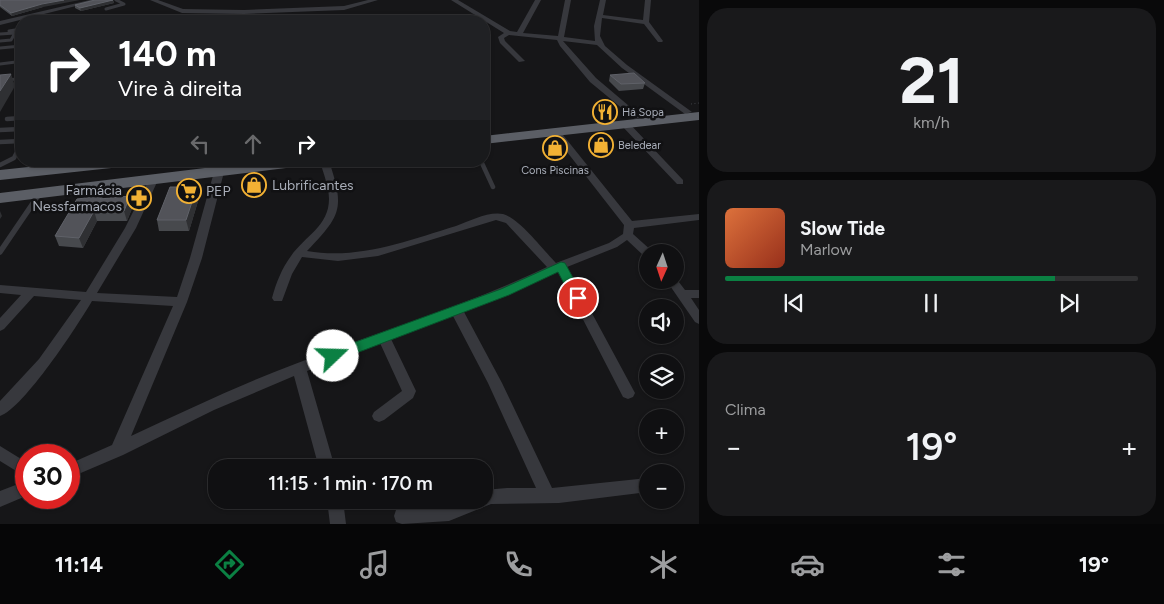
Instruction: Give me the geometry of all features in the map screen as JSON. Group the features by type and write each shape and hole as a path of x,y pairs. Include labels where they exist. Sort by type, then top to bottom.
{"highway":[{"path":"490,139 556,132 695,110"},
{"path":"490,132 631,121"},
{"path":"0,175 53,167"},
{"path":"99,167 96,168 89,177 90,181 96,185 110,186"},
{"path":"8,197 257,167"},
{"path":"8,197 34,190 42,182 42,177 29,172"}],"street":[{"path":"34,15 97,0"},
{"path":"153,0 182,11 244,12 344,8 375,0"},
{"path":"454,0 480,15"},
{"path":"519,34 538,0"},
{"path":"568,0 561,39 566,50 631,121 680,182"},
{"path":"598,43 596,27 603,0"},
{"path":"648,0 646,22 660,41"},
{"path":"600,16 646,22"},
{"path":"0,23 15,19"},
{"path":"490,20 508,33 598,43 614,58 695,110"},
{"path":"508,33 500,38 521,61"},
{"path":"556,132 640,244"},
{"path":"278,298 287,271 299,253 319,234 332,212 334,200 326,167"},
{"path":"118,450 182,302 219,172"},
{"path":"0,410 50,356 90,297 139,215 152,180"},
{"path":"299,253 323,258 356,256 501,217 510,221 557,267 628,393"},
{"path":"80,466 209,406 299,368 505,292 557,267 613,245 628,230 699,217"},
{"path":"0,289 90,297 182,302"},
{"path":"678,289 699,319"},
{"path":"0,326 31,292"},
{"path":"682,294 699,294"},
{"path":"456,309 495,383 548,496"},
{"path":"379,416 408,394 409,391 384,337"},
{"path":"299,368 324,459"},
{"path":"0,453 15,463"},
{"path":"493,496 548,496 639,485"},
{"path":"0,499 15,493"},
{"path":"336,509 338,524"},
{"path":"402,516 450,518 464,509"}],"lane":[{"path":"106,8 124,4 116,0"},
{"path":"0,33 15,30"},
{"path":"0,33 15,33 11,40 0,41"},
{"path":"0,48 15,47"},
{"path":"0,64 15,62"},
{"path":"0,80 15,79"},
{"path":"7,119 15,118"},
{"path":"0,130 15,129"},
{"path":"0,142 15,141"},
{"path":"0,165 15,156"},
{"path":"484,167 493,187"},
{"path":"0,252 40,193"}],"building":[{"path":"0,0 64,0 11,13 0,5"},
{"path":"95,0 113,0 80,8 75,5"},
{"path":"634,73 645,83 621,84 610,75"},
{"path":"11,74 0,91 0,75"},
{"path":"170,187 197,187 186,220 157,220"},
{"path":"102,196 100,199 130,196 124,211 94,211 79,238 55,236 77,199"}],"place":[{"name":"Há Sopa","path":"605,112"},
{"name":"Beledear","path":"601,145"},
{"name":"Cons Piscinas","path":"555,148"},
{"name":"Lubrificantes","path":"254,185"},
{"name":"PEP","path":"189,191"},
{"name":"Farmácia Nessfarmacos","path":"139,198"}],"route":[{"path":"333,356 505,292 561,266 578,298"}]}
